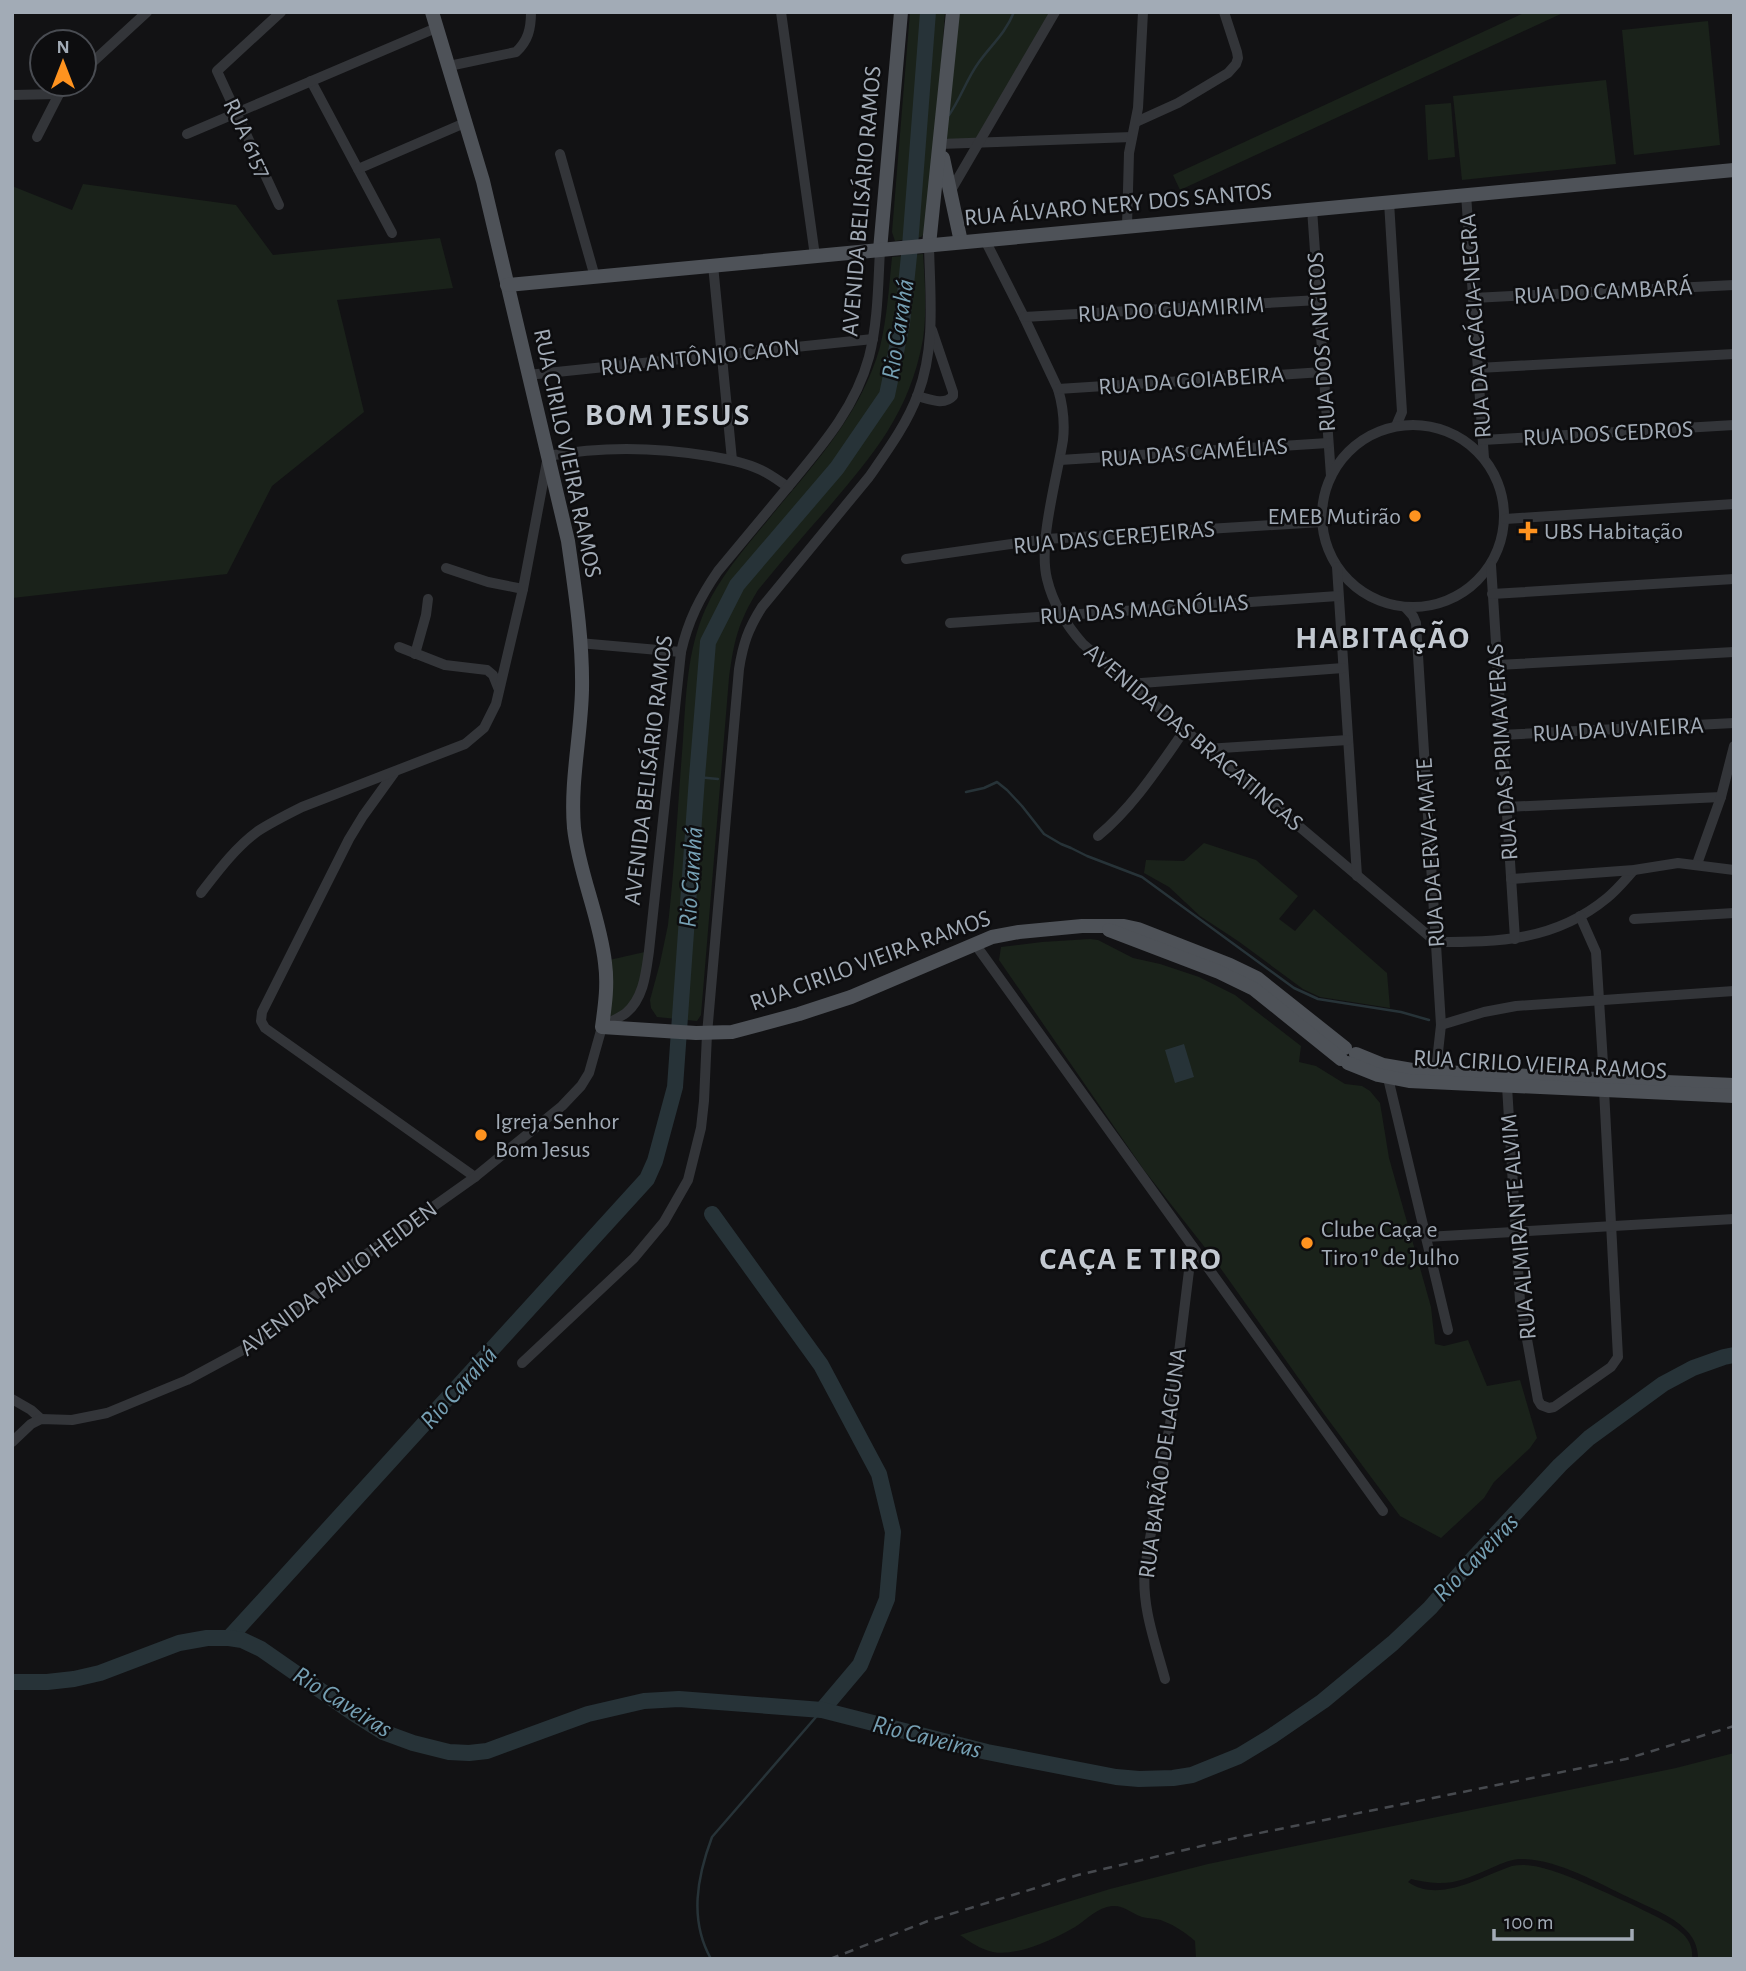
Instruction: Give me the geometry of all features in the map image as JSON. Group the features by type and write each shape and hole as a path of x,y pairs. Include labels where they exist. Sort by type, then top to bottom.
{"main road":[{"name":"RUA CIRILO VIEIRA RAMOS","path":"432,12 483,181 568,541 582,688 574,825 605,961 606,1000 602,1027 719,1034 741,1030 825,1006 992,937 1019,932 1098,926 1249,986 1347,1056 1388,1078 1436,1077 1604,1085 1734,1096"},
{"name":"AVENIDA BELISÁRIO RAMOS","path":"880,250 901,12"},
{"path":"926,245 940,144 953,12"},
{"path":"940,144 961,242"},
{"name":"RUA ÁLVARO NERY DOS SANTOS","path":"507,285 1734,170"},
{"name":"RUA CIRILO VIEIRA RAMOS","path":"1347,1056 1436,1077 1507,1086 1734,1085"}],"street":[{"path":"98,57 147,12"},
{"name":"RUA 6157","path":"279,205 217,71 281,12"},
{"path":"449,66 516,52 529,34 531,12"},
{"path":"781,12 815,256"},
{"path":"950,192 1055,12"},
{"path":"1127,226 1128,166 1140,92 1143,12"},
{"path":"1136,122 1178,103 1233,69 1238,58 1224,12"},
{"path":"187,134 436,28"},
{"path":"311,81 392,233"},
{"path":"37,137 57,98"},
{"path":"358,169 467,122"},
{"path":"940,144 1132,138"},
{"path":"560,154 596,276"},
{"name":"RUA DA ACÁCIA-NEGRA","path":"1466,194 1484,458"},
{"path":"1389,202 1402,412 1396,426"},
{"name":"RUA DOS ANGICOS","path":"1312,209 1331,476"},
{"name":"AVENIDA DAS BRACATINGAS","path":"985,240 1058,389 1061,401 1064,426 1044,557 1046,577 1061,615 1083,644 1128,684 1436,942"},
{"path":"522,1363 634,1258 664,1222 688,1180 701,1128 706,1083 701,1033 743,645 750,625 762,607 884,457 917,396 926,363 931,327 926,245"},
{"name":"AVENIDA BELISÁRIO RAMOS","path":"602,1027 625,1014 633,1006 643,985 649,951 681,652 693,612 718,571 822,447 844,414 862,377 873,339 880,250"},
{"path":"713,265 732,460"},
{"name":"RUA DO CAMBARÁ","path":"1473,298 1734,285"},
{"name":"RUA DO GUAMIRIM","path":"1024,317 1318,300"},
{"path":"917,396 947,401 953,396 931,327"},
{"name":"RUA ANTÔNIO CAON","path":"528,375 873,339"},
{"path":"1478,368 1734,354"},
{"name":"RUA DA GOIABEIRA","path":"1058,389 1323,372"},
{"path":"1402,412 1411,425"},
{"path":"1411,425 1444,430 1472,446 1493,471 1504,502 1505,519 1501,543 1491,565 1473,585 1450,600 1424,607 1389,604 1359,590 1347,579 1329,553 1321,522 1323,498 1339,461 1372,435 1396,426 1411,425"},
{"name":"RUA DOS CEDROS","path":"1483,440 1734,425"},
{"name":"RUA DAS CAMÉLIAS","path":"1060,460 1328,443"},
{"path":"201,893 222,865 259,831 303,807 394,773 476,737 491,716 499,690 523,589 548,456 606,448 669,450 732,460 758,468 788,487"},
{"path":"1505,519 1734,504"},
{"name":"RUA DAS CEREJEIRAS","path":"906,559 1046,539 1321,522"},
{"name":"RUA DAS PRIMAVERAS","path":"1491,565 1515,939"},
{"path":"1337,566 1357,876"},
{"path":"446,568 488,582 523,589"},
{"path":"1492,594 1734,579"},
{"name":"RUA DAS MAGNÓLIAS","path":"950,623 1338,596"},
{"path":"415,654 428,599"},
{"path":"1405,607 1416,623"},
{"path":"1416,623 1424,607"},
{"name":"RUA DA ERVA-MATE","path":"1416,623 1441,1025 1436,1077"},
{"path":"579,643 681,652"},
{"path":"399,647 445,665 487,670 499,690"},
{"path":"1497,665 1734,652"},
{"path":"1128,684 1343,668"},
{"name":"RUA DA UVAIEIRA","path":"1501,735 1734,723"},
{"path":"1098,836 1119,817 1157,770 1184,730"},
{"path":"1206,749 1348,740"},
{"path":"1697,864 1726,793 1734,746"},
{"path":"394,773 349,839 262,1012 261,1021 265,1028 475,1177"},
{"path":"1506,807 1726,793"},
{"path":"1511,879 1634,870 1678,863 1734,870"},
{"path":"1436,942 1515,939 1555,927 1580,916 1610,896 1634,870"},
{"path":"1634,919 1734,913"},
{"path":"1580,916 1596,952 1612,1226"},
{"path":"975,944 1383,1511"},
{"path":"1441,1025 1499,1008 1734,991"},
{"name":"AVENIDA PAULO HEIDEN","path":"41,1419 72,1420 107,1413 225,1361 280,1324 358,1260 475,1177 572,1097 589,1073 602,1027"},
{"path":"1388,1078 1448,1330"},
{"name":"RUA ALMIRANTE ALVIM","path":"1507,1086 1523,1317 1538,1401 1544,1407 1554,1407 1611,1367 1618,1357 1612,1226"},
{"path":"1426,1237 1734,1219"},
{"name":"RUA BARÃO DE LAGUNA","path":"1165,1679 1147,1614 1143,1585 1170,1428 1192,1245"},
{"path":"12,1399 41,1419 12,1441"}],"shaded area":[{"path":"910,12 945,12 925,233 921,237 895,241 892,232"},
{"path":"953,12 1055,12 981,142 940,144"},
{"path":"1526,12 1565,12 1180,190 1173,175"},
{"path":"1708,21 1720,145 1634,155 1622,30"},
{"path":"1606,80 1616,164 1462,180 1453,96"},
{"path":"1451,103 1455,157 1428,160 1425,105"},
{"path":"83,184 236,205 273,255 440,238 453,288 337,300 364,412 272,486 227,574 12,598 12,186 72,210"},
{"path":"923,254 923,339 909,389 899,410 875,450 758,590 738,632 729,678 701,1015 697,1021 657,1017 651,1008 650,1000 668,925 687,690 694,641 699,626 711,597 727,572 820,457 861,394 880,347 892,257"},
{"path":"1204,843 1256,860 1298,896 1279,919 1295,931 1314,909 1387,973 1390,1008 1320,997 1303,989 1200,916 1169,887 1144,873 1146,860 1184,861"},
{"name":"Clube Caça e Tiro 1º de Julho","path":"1098,940 1133,958 1199,977 1235,995 1301,1046 1299,1062 1316,1066 1345,1084 1362,1086 1380,1103 1389,1158 1431,1307 1435,1344 1444,1346 1468,1340 1487,1386 1520,1380 1537,1438 1494,1482 1484,1498 1441,1538 1400,1516 1214,1259 1144,1170 999,960 1001,947"},
{"path":"649,951 639,997 602,1027 605,961"},
{"path":"1184,1044 1194,1077 1175,1083 1165,1050"},
{"path":"1734,1753 1734,1959 1698,1959 1691,1936 1667,1916 1562,1867 1519,1859 1451,1882 1433,1883 1411,1879 1408,1882 1420,1888 1447,1889 1512,1866 1539,1867 1563,1874 1665,1921 1688,1939 1692,1959 1196,1959 1195,1941 1180,1930 1161,1920 1142,1917 1116,1906 1092,1914 1075,1927 1046,1942 1013,1952 988,1951 960,1935 1110,1889 1208,1864 1676,1768"}],"waterway":[{"name":"Rio Carahá","path":"229,1638 647,1179 655,1161 675,1087 708,642 737,585 837,468 887,395 902,323 928,12"},
{"path":"949,115 975,68 1002,33 1014,12"},
{"path":"697,777 718,779"},
{"path":"966,792 997,782 1022,806 1044,834 1087,856 1142,877 1294,988 1318,999 1401,1012 1429,1020"},
{"path":"712,1214 821,1365 879,1474 893,1532 887,1599 860,1665 822,1710"},
{"name":"Rio Caveiras","path":"12,1682 74,1679 100,1673 179,1643 207,1638 229,1638 242,1640 261,1649 383,1732 449,1752 487,1751 588,1714 644,1701 679,1699 822,1710 987,1752 1116,1777 1139,1779 1192,1775 1239,1756 1272,1736 1323,1701 1393,1643 1430,1608 1560,1465 1589,1438 1663,1384 1693,1368 1734,1355"},
{"path":"711,1959 700,1929 698,1898 702,1867 712,1837 822,1710"}],"railway":[{"path":"830,1959 928,1921 1078,1875 1240,1837 1626,1759 1734,1726"}],"place":[{"name":"EMEB Mutirão","path":"1415,516"},
{"name":"UBS Habitação","path":"1528,531"},
{"name":"Igreja Senhor Bom Jesus","path":"481,1135"},
{"name":"Clube Caça e Tiro 1º de Julho","path":"1307,1243"}],"district":[{"name":"BOM JESUS","path":"668,414"},
{"name":"HABITAÇÃO","path":"1383,637"},
{"name":"CAÇA E TIRO","path":"1131,1258"}]}
